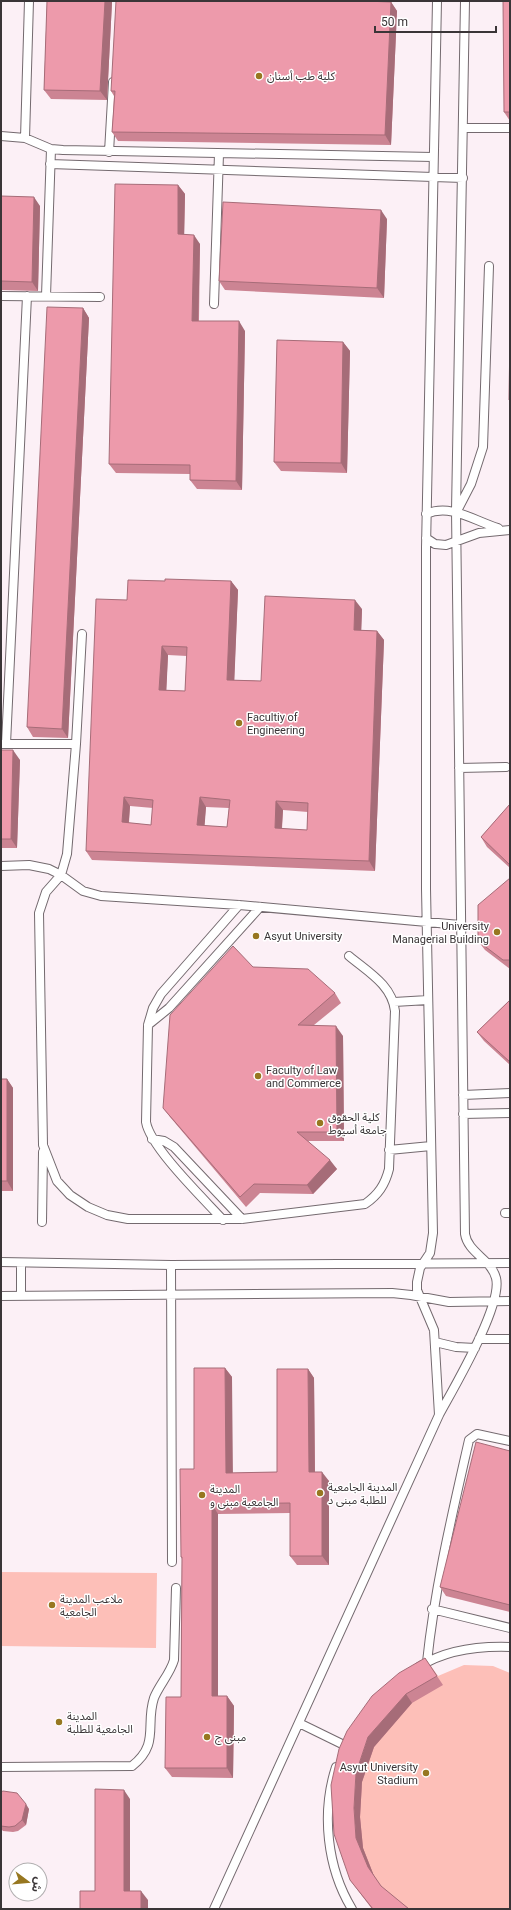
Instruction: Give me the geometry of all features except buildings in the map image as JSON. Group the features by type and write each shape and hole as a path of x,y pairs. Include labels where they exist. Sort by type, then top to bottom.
{"lane":[{"path":"25,138 29,1"},
{"path":"437,1 432,177 426,514 427,921 433,1232 431,1248 418,1275 417,1282 420,1296 430,1319 435,1342 439,1416"},
{"path":"214,1909 439,1416 475,1348 494,1300 496,1280 488,1263 468,1244 465,1234 456,512 465,1"},
{"path":"109,152 114,73"},
{"path":"463,128 510,128"},
{"path":"1,136 25,138 51,149 109,152 433,157"},
{"path":"46,296 51,149"},
{"path":"214,304 220,154"},
{"path":"50,164 463,178"},
{"path":"456,512 471,484 483,446 489,266"},
{"path":"1,296 100,297"},
{"path":"27,296 3,744 76,744"},
{"path":"426,514 441,510 456,512 506,530"},
{"path":"426,538 440,546 479,533 506,530"},
{"path":"42,1222 43,1145 39,913 46,892 61,875 67,854 76,744 82,634"},
{"path":"459,768 506,767"},
{"path":"1,866 39,866 61,875 76,887 101,896 240,904 460,925"},
{"path":"223,1220 152,1139 147,1131 148,1025 153,1008 161,994 240,904"},
{"path":"148,1025 169,1008 260,907"},
{"path":"43,1145 57,1180 70,1195 88,1207 108,1215 128,1219 242,1219 365,1204 377,1195 387,1178 394,1002 388,989 349,956"},
{"path":"394,1002 428,1000"},
{"path":"463,1095 510,1093"},
{"path":"463,1114 510,1113"},
{"path":"152,1139 164,1141 174,1147 242,1219"},
{"path":"389,1150 431,1146"},
{"path":"1,1262 172,1266 510,1263"},
{"path":"21,1263 21,1296"},
{"path":"172,1266 172,1562"},
{"path":"1,1296 392,1293 420,1296 449,1302 494,1300 510,1301"},
{"path":"479,1339 510,1339"},
{"path":"435,1342 456,1348 475,1348"},
{"path":"426,1662 432,1609 469,1440 477,1434 510,1441"},
{"path":"1,1767 132,1766 138,1761 150,1742 154,1699 170,1671 174,1660 176,1588"},
{"path":"432,1609 510,1628"},
{"path":"413,1670 426,1662 461,1651 479,1648 510,1647"},
{"path":"299,1723 343,1749 331,1782 328,1822 333,1862 339,1882 352,1909"}],"shaded area":[{"path":"1,1572 157,1573 156,1648 1,1646"},
{"name":"Asyut University Stadium","path":"464,1665 493,1666 510,1673 510,1909 372,1909 338,1795 399,1685 431,1666 438,1676"}],"place":[{"name":"كلية طب أسنان","path":"259,76"},
{"name":"Facultiy of Engineering","path":"239,723"},
{"name":"University Managerial Building","path":"497,932"},
{"name":"Asyut University","path":"256,936"},
{"name":"Faculty of Law and Commerce","path":"258,1076"},
{"name":"كلية الحقوق جامعة أسيوط","path":"320,1123"},
{"name":"المدينة الجامعية للطلبة مبنى د","path":"320,1493"},
{"name":"المدينة الجامعية مبنى و","path":"202,1495"},
{"name":"ملاعب المدينة الجامعية","path":"52,1605"},
{"name":"المدينة الجامعية للطلبة","path":"59,1722"},
{"name":"مبنى ج","path":"207,1737"},
{"name":"Asyut University Stadium","path":"426,1773"}]}
